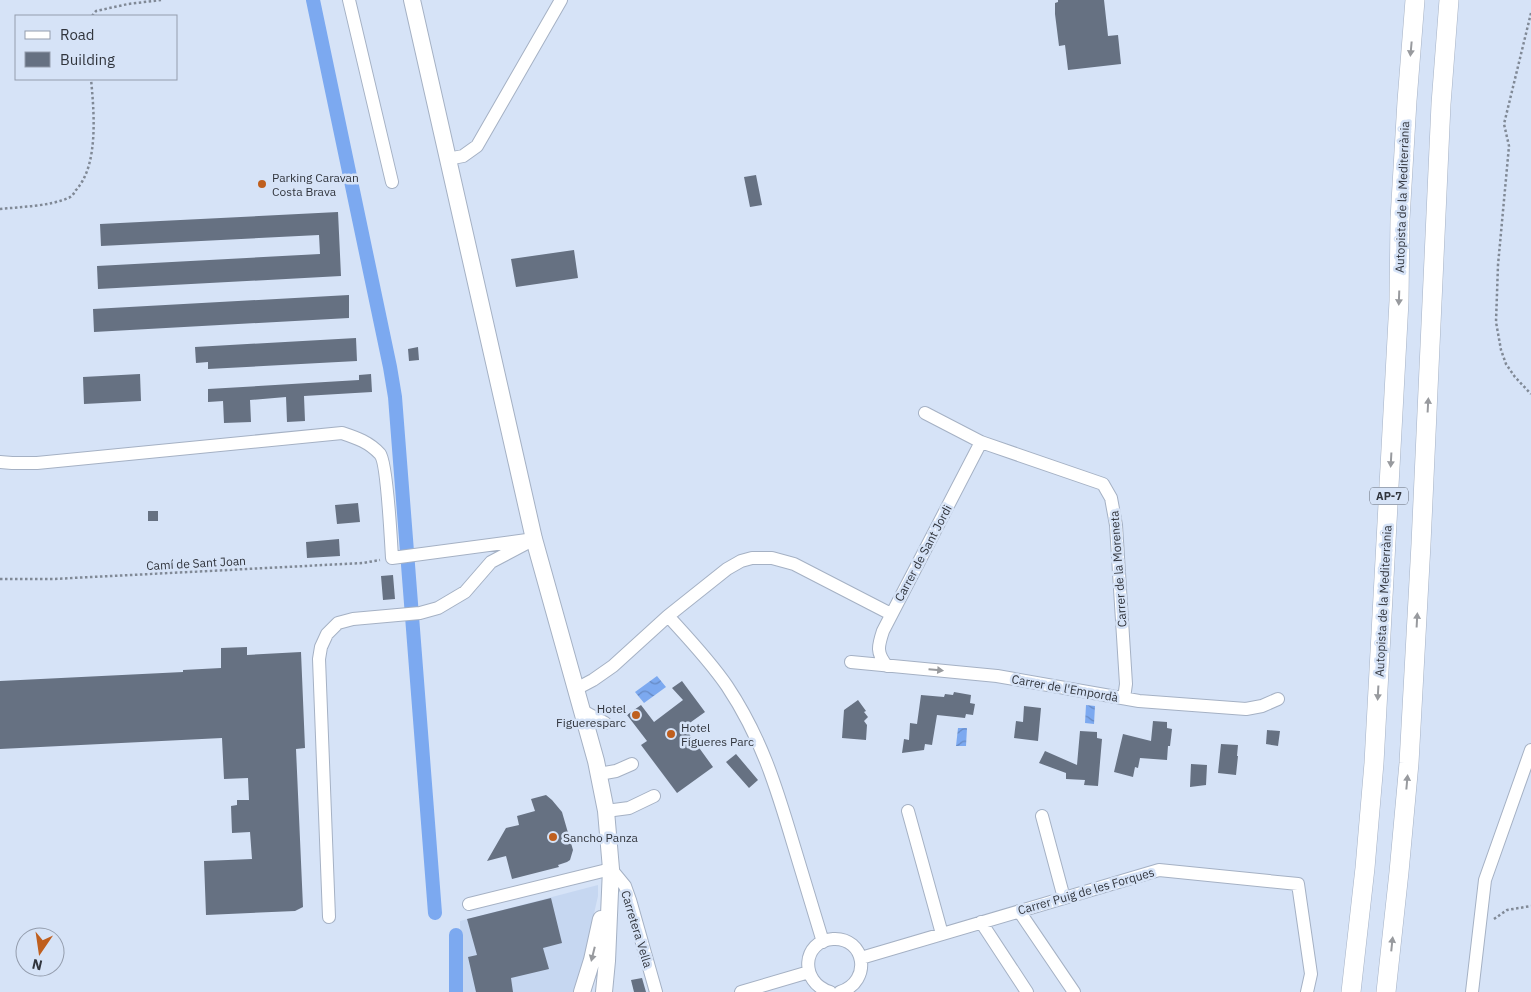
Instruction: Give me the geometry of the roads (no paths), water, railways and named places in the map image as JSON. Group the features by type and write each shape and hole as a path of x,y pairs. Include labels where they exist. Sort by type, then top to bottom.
{"highway":[{"name":"Autopista de la Mediterrània","path":"1351,992 1365,868 1374,763 1399,301 1401,199 1406,101 1415,0"},
{"name":"AP-7","path":"1386,992 1409,763 1441,104 1449,0"}],"main road":[{"path":"412,0 534,539 576,689 606,811 611,869 604,992"},
{"path":"582,992 609,890"}],"street":[{"path":"349,0 392,182"},
{"path":"448,159 462,156 477,146 561,0"},
{"name":"Carrer de la Moreneta","path":"925,413 981,442 1103,484 1111,498 1116,525 1126,684 1124,698"},
{"path":"0,462 37,463 342,433 364,441 381,455 385,476 392,558 534,539"},
{"name":"Carrer de Sant Jordi","path":"887,666 879,654 879,644 883,631 981,442"},
{"path":"329,917 319,659 321,647 327,634 338,623 353,619 420,614 438,608 464,592 491,562 534,539"},
{"path":"576,689 613,666 668,616 741,561 762,557 794,564 891,614"},
{"path":"668,616 726,685 755,735 777,790 823,942"},
{"name":"Carrer de l'Empordà","path":"851,662 997,676 1124,698 1246,708 1262,706 1278,700"},
{"path":"581,710 606,723"},
{"path":"1472,992 1484,880 1531,750"},
{"path":"598,774 616,771 632,764"},
{"path":"606,811 629,808 654,796"},
{"path":"908,811 942,934"},
{"path":"1042,816 1064,898"},
{"path":"469,904 611,869"},
{"name":"Carretera Vella","path":"611,869 624,886 630,900 656,992"},
{"name":"Carrer Puig de les Forques","path":"861,958 1159,870 1298,884 1311,974 1307,992"},
{"path":"1019,911 1074,992"},
{"path":"981,922 1027,992"},
{"path":"830,992 817,986 809,972 808,963 810,954 815,947 832,939 850,943 861,958 860,976 848,990 840,992"},
{"path":"741,992 809,972"}],"water":[{"path":"657,676 666,687 644,703 635,692"},
{"path":"1086,705 1095,706 1094,724 1085,723"},
{"path":"958,728 967,728 966,746 956,746"}],"waterway":[{"path":"313,0 395,397 435,913"},
{"path":"456,935 456,992"}],"place":[{"name":"Parking Caravan Costa Brava","path":"262,184"},
{"name":"Hotel Figueresparc","path":"636,715"},
{"name":"Hotel Figueres Parc","path":"671,734"},
{"name":"Sancho Panza","path":"553,837"}]}
